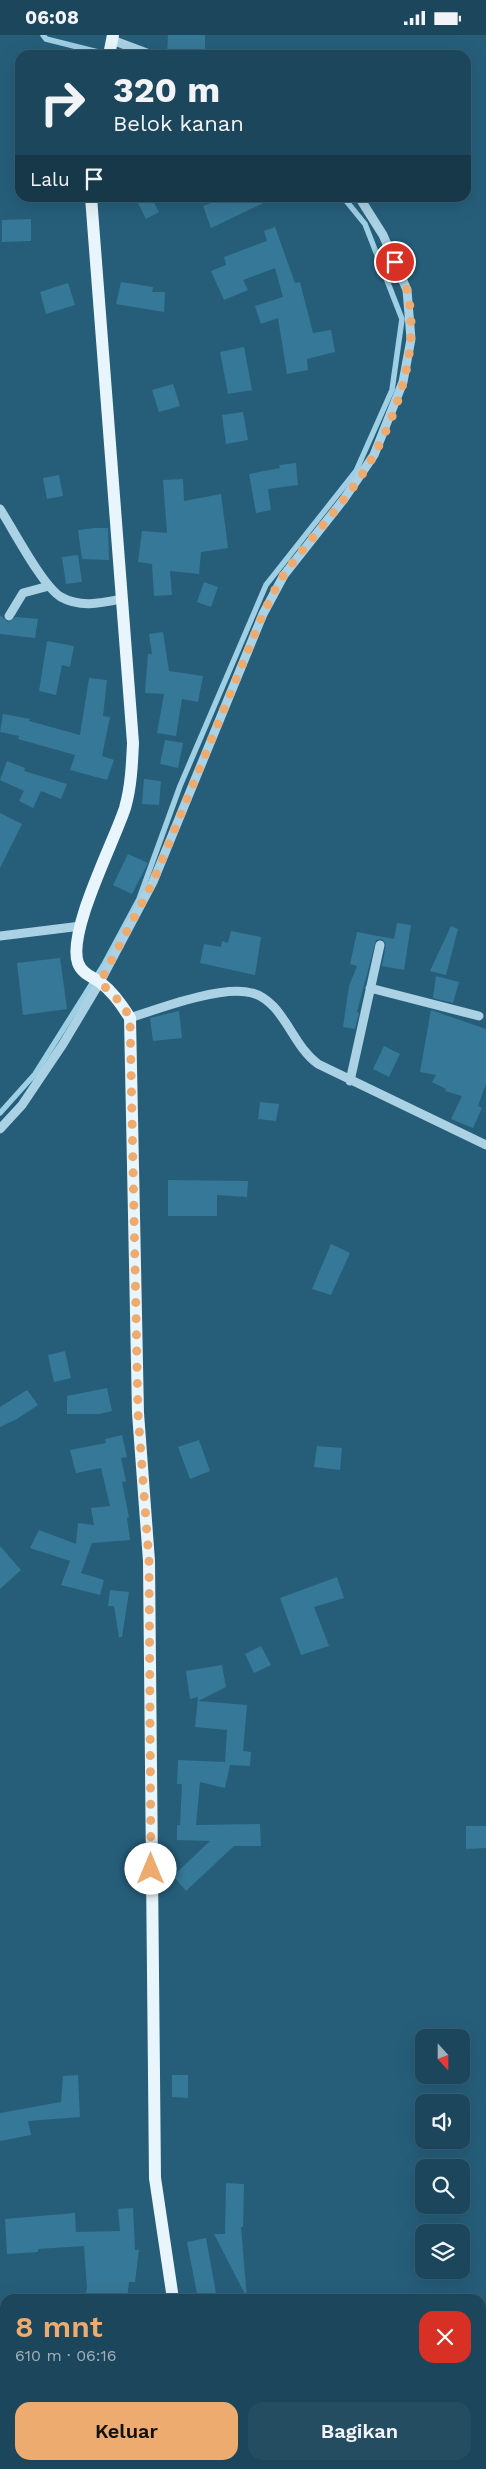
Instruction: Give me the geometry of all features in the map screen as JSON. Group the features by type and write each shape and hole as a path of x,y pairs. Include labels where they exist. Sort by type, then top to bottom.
{"main road":[{"path":"91,202 133,743 131,777 125,808 81,927 76,952 82,971 98,981 122,1004 130,1018 138,1413 149,1571 155,2178 171,2294"}],"street":[{"path":"111,44 133,50"},
{"path":"0,1129 22,1105 63,1045 153,882 263,614 284,575 344,499 374,455 403,382 411,339 407,290 383,235 362,202"},
{"path":"0,509 49,585 61,597 82,603 100,603 122,599"},
{"path":"9,616 23,593 49,585"},
{"path":"0,936 81,927"},
{"path":"350,1081 380,945"},
{"path":"370,988 479,1016"},
{"path":"130,1018 204,996 251,992 262,997 274,1007 306,1055 318,1064 486,1145"}],"building":[{"path":"168,35 205,35 205,50 167,50"},
{"path":"138,202 154,202 159,212 146,219"},
{"path":"214,202 266,202 211,228 203,206"},
{"path":"31,219 31,241 2,242 2,220"},
{"path":"275,227 295,283 300,282 313,333 331,330 335,352 307,359 308,370 287,374 278,318 261,324 255,306 283,297 275,268 243,280 248,290 224,300 211,271 226,265 224,257 267,241 264,231"},
{"path":"121,282 153,287 152,292 165,292 164,312 116,304"},
{"path":"68,283 75,305 46,314 40,292"},
{"path":"244,347 252,390 228,394 220,352"},
{"path":"173,384 180,406 159,412 152,390"},
{"path":"243,412 248,440 226,444 222,415"},
{"path":"296,463 298,485 268,489 271,510 256,513 249,474 280,468 279,465"},
{"path":"59,475 63,496 47,499 43,478"},
{"path":"183,479 184,501 221,494 228,548 201,552 199,574 170,571 172,595 154,596 152,564 138,562 142,531 167,533 163,480"},
{"path":"108,528 109,560 82,559 78,530"},
{"path":"78,555 82,582 66,584 62,557"},
{"path":"204,582 218,587 211,607 197,602"},
{"path":"0,615 8,622 16,617 38,619 35,638 0,634"},
{"path":"163,632 169,671 203,676 198,702 182,699 176,736 157,733 164,694 145,693 148,654 152,654 149,634"},
{"path":"47,641 74,646 70,667 62,665 56,695 39,691"},
{"path":"89,678 107,680 103,716 110,717 102,756 114,760 107,780 70,770 75,755 18,739 19,736 0,732 3,714 30,719 29,721 80,735"},
{"path":"165,740 183,743 178,768 160,764"},
{"path":"7,761 25,768 24,771 67,784 61,799 41,791 33,808 19,801 24,791 0,780"},
{"path":"144,779 161,781 159,805 142,804"},
{"path":"0,813 22,824 0,868"},
{"path":"128,854 148,863 132,894 113,885"},
{"path":"397,923 411,925 404,970 382,966 386,944 382,939 376,940 357,1012 359,1013 355,1029 343,1027 349,986 357,966 350,964 357,932 394,939"},
{"path":"451,926 458,929 446,975 430,971"},
{"path":"231,931 261,937 255,975 200,963 204,944 221,947 222,941 228,943"},
{"path":"60,958 67,1009 23,1015 17,963"},
{"path":"436,976 459,982 453,1003 433,998"},
{"path":"431,1010 486,1029 486,1084 478,1106 482,1108 473,1128 451,1119 462,1096 445,1091 446,1089 432,1082 436,1075 420,1072"},
{"path":"179,1011 182,1038 153,1041 150,1018"},
{"path":"384,1046 400,1054 389,1077 373,1069"},
{"path":"260,1102 279,1104 276,1121 258,1119"},
{"path":"168,1180 248,1181 247,1197 217,1195 217,1216 168,1216"},
{"path":"331,1244 350,1253 331,1295 312,1289"},
{"path":"65,1351 71,1378 54,1382 48,1355"},
{"path":"107,1388 112,1411 99,1414 67,1414 67,1396"},
{"path":"27,1390 38,1405 17,1419 0,1427 0,1407"},
{"path":"122,1435 127,1457 121,1458 126,1481 122,1482 129,1517 127,1518 130,1540 92,1543 81,1573 104,1580 100,1595 61,1585 70,1561 30,1548 39,1530 76,1544 78,1523 94,1525 91,1508 110,1506 101,1468 76,1473 70,1450 106,1443 105,1439"},
{"path":"199,1440 210,1471 190,1479 178,1447"},
{"path":"317,1446 342,1448 340,1470 314,1467"},
{"path":"0,1546 21,1570 0,1589"},
{"path":"337,1577 344,1598 314,1607 329,1646 301,1655 280,1598"},
{"path":"110,1590 129,1592 122,1637 119,1637 114,1606 108,1606"},
{"path":"261,1646 271,1665 254,1673 245,1654"},
{"path":"222,1665 226,1687 198,1701 247,1705 243,1751 251,1752 250,1766 230,1765 225,1788 200,1782 196,1825 260,1824 261,1846 234,1846 186,1891 173,1876 210,1841 177,1840 177,1825 180,1825 182,1784 177,1784 178,1760 225,1762 227,1730 195,1727 198,1697 190,1699 186,1671"},
{"path":"466,1826 486,1826 486,1848 466,1849"},
{"path":"78,2075 80,2117 28,2121 31,2135 0,2141 0,2113 61,2102 63,2076"},
{"path":"172,2075 188,2075 188,2098 172,2097"},
{"path":"226,2183 244,2184 243,2227 241,2227 247,2294 245,2294 214,2234 225,2234"},
{"path":"133,2208 135,2250 139,2250 135,2282 129,2282 128,2294 85,2294 87,2288 84,2246 38,2249 38,2252 7,2254 5,2219 75,2213 76,2232 120,2231 118,2209"},
{"path":"206,2238 216,2294 197,2294 187,2242"}],"waterway":[{"path":"43,35 46,39 90,50"},
{"path":"0,1113 35,1074 103,966 139,899 180,786 266,585 356,471 392,390 402,319 365,224 347,202"}],"route":[{"path":"151,1869 149,1561 138,1413 130,1018 122,1004 100,982 153,882 184,810 228,695 263,614 284,575 344,499 374,455 394,410 403,382 411,339 407,290 395,262"}]}
